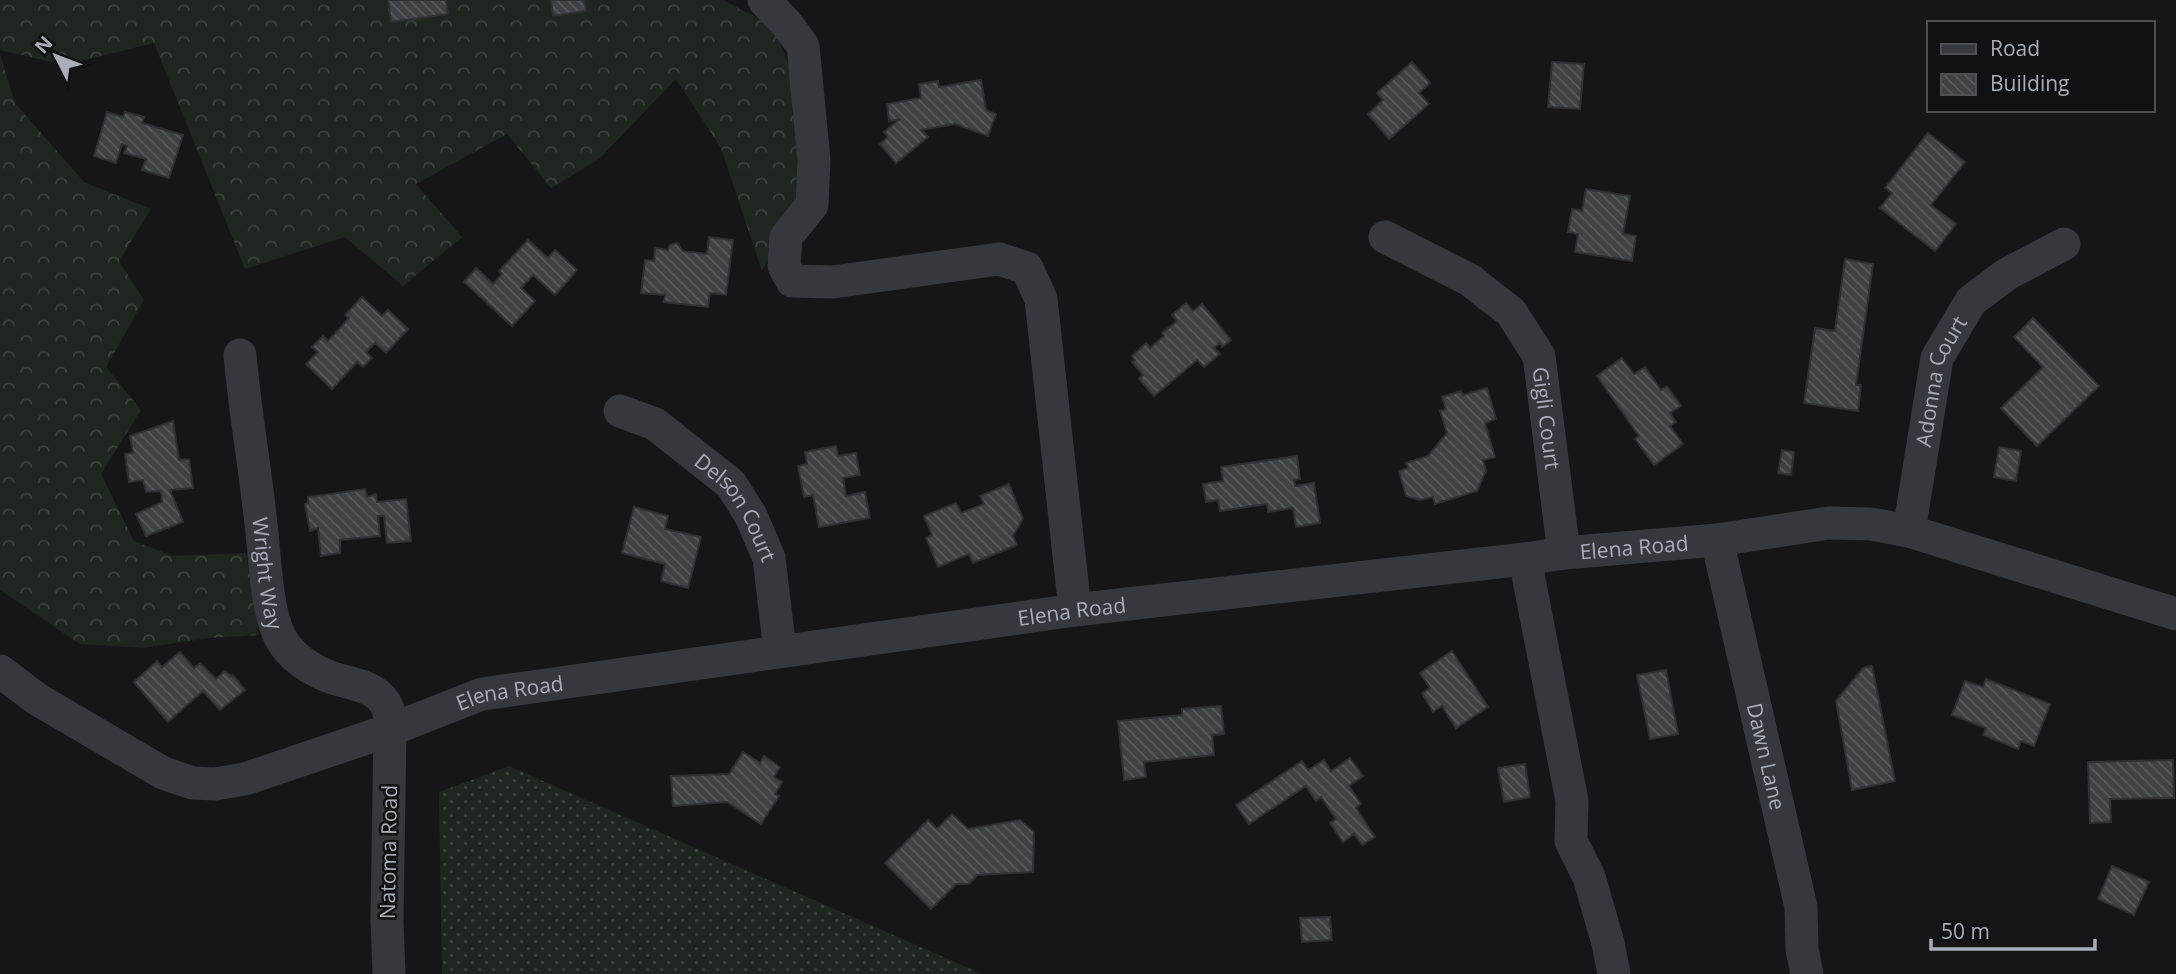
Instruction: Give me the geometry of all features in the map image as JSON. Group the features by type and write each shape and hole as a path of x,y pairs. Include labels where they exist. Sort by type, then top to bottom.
{"street":[{"path":"764,0 803,46 814,160 812,205 786,237 784,266 792,281 833,282 999,259 1027,268 1041,299 1075,610"},
{"name":"Gigli Court","path":"1385,237 1470,280 1511,312 1539,356 1564,553"},
{"name":"Adonna Court","path":"1909,531 1937,358 1970,301 2007,274 2064,244"},
{"name":"Wright Way","path":"240,355 272,616 281,639 302,663 326,676 369,688 381,697 388,710 390,730"},
{"name":"Delson Court","path":"620,411 655,424 731,484 751,516 769,558 780,651"},
{"name":"Elena Road","path":"0,671 37,699 163,773 193,783 215,784 245,779 390,730 482,694 1075,610 1564,553 1717,540 1829,523 1871,524 1909,531 2176,614"},
{"name":"Dawn Lane","path":"1717,540 1801,907 1802,950 1807,974"},
{"path":"1525,559 1572,801 1571,841 1589,877 1614,974"},
{"name":"Natoma Road","path":"390,730 387,919 390,974"}],"green space":[{"path":"0,0 723,0 773,26 792,73 798,167 795,207 762,271 721,148 676,79 599,159 551,188 507,134 416,184 462,237 403,286 345,237 245,269 154,43 64,65 0,50"},
{"path":"0,54 15,103 84,182 151,209 119,261 144,300 106,367 141,410 101,474 134,541 173,556 246,553 259,635 209,638 143,648 80,644 0,590"},
{"path":"509,766 982,974 442,974 439,792"}],"building":[{"path":"388,0 446,0 448,14 391,22"},
{"path":"551,0 584,0 586,11 553,16"},
{"path":"1412,62 1430,83 1419,93 1429,104 1389,139 1368,114 1383,100 1377,93"},
{"path":"1552,62 1584,64 1580,109 1548,107"},
{"path":"981,80 986,110 996,114 988,136 955,124 921,130 928,137 896,163 880,144 888,137 884,132 900,119 889,121 887,104 921,98 919,84 938,81 939,87"},
{"path":"107,112 123,117 125,112 144,117 142,123 183,135 169,178 142,170 146,159 124,153 127,146 122,144 116,163 94,156"},
{"path":"1928,133 1965,162 1931,205 1956,224 1935,251 1880,208 1892,193 1885,188"},
{"path":"1586,189 1630,196 1623,234 1636,236 1632,261 1575,252 1578,234 1568,232 1572,209 1582,211"},
{"path":"709,237 733,240 726,295 710,293 708,307 664,302 665,295 641,293 645,260 654,261 655,248 668,250 670,245 677,243 683,251 707,254"},
{"path":"528,240 548,258 555,250 577,270 555,295 533,275 521,288 535,301 512,326 464,282 476,268 493,284 502,274 499,271"},
{"path":"1845,259 1873,264 1856,385 1861,385 1858,411 1804,403 1815,328 1835,331"},
{"path":"362,297 382,316 388,310 408,329 386,353 375,343 366,352 372,358 363,367 357,362 332,389 306,364 318,352 312,347 323,336 328,341 349,318 345,315"},
{"path":"1186,303 1193,311 1202,304 1231,340 1222,347 1220,343 1214,348 1220,354 1204,367 1197,360 1154,396 1139,379 1143,375 1132,362 1135,360 1132,356 1146,343 1150,348 1164,336 1162,333 1177,321 1172,315"},
{"path":"2033,318 2099,386 2037,446 2001,408 2043,367 2014,337"},
{"path":"1622,358 1634,374 1645,367 1661,390 1667,386 1681,406 1670,413 1676,422 1670,426 1683,444 1654,465 1635,439 1639,436 1597,376"},
{"path":"1487,388 1496,419 1485,423 1495,457 1483,460 1486,471 1477,491 1435,504 1433,497 1420,500 1406,496 1399,471 1408,468 1406,463 1428,456 1447,433 1440,411 1446,409 1442,397 1461,391 1463,395"},
{"path":"173,421 179,460 189,459 193,488 170,490 183,522 146,536 136,514 162,502 161,491 146,492 143,480 129,482 125,454 133,453 130,436"},
{"path":"836,446 838,456 856,453 860,475 843,478 846,496 865,492 870,518 819,527 813,495 804,497 798,466 807,464 805,452"},
{"path":"1999,447 2021,451 2016,481 1994,477"},
{"path":"1782,450 1794,452 1791,475 1778,473"},
{"path":"1297,456 1300,479 1294,480 1295,486 1314,483 1320,523 1296,527 1293,508 1268,512 1267,504 1220,511 1218,500 1206,502 1203,484 1223,481 1221,467"},
{"path":"1009,484 1023,519 1013,536 1017,545 973,563 969,554 938,567 926,538 932,535 924,516 956,503 961,513 984,504 980,496"},
{"path":"365,489 367,497 376,494 377,502 406,499 411,541 387,543 384,516 378,516 380,536 340,540 340,553 321,556 318,528 310,531 305,504 308,503 308,497"},
{"path":"634,507 668,516 665,529 701,537 688,588 661,581 665,564 622,553"},
{"path":"1452,651 1488,707 1456,728 1442,706 1433,712 1422,693 1430,688 1420,673"},
{"path":"180,652 194,668 200,663 216,679 225,671 233,675 245,690 220,710 203,691 168,722 134,682 157,661 162,667"},
{"path":"1872,666 1895,781 1852,790 1836,701 1863,668"},
{"path":"1666,670 1678,734 1650,739 1637,675"},
{"path":"1986,679 2050,704 2034,746 2021,741 2018,749 1983,735 1986,728 1952,715 1965,681 1983,687"},
{"path":"1221,706 1224,734 1212,735 1214,755 1144,762 1146,777 1124,780 1118,721 1182,715 1182,709"},
{"path":"743,752 760,763 764,756 780,767 774,777 782,782 775,794 779,796 761,824 727,802 673,806 671,776 729,774"},
{"path":"1350,758 1363,776 1349,786 1361,804 1356,808 1375,837 1362,845 1354,834 1343,842 1330,823 1336,819 1321,797 1316,801 1306,786 1249,824 1236,805 1302,761 1308,770 1324,760 1331,771"},
{"path":"2173,760 2174,798 2110,799 2111,822 2090,823 2088,762"},
{"path":"1525,764 1530,797 1504,802 1498,768"},
{"path":"952,814 968,829 1020,820 1034,832 1033,872 977,875 969,884 956,884 931,909 885,863 928,820 937,829"},
{"path":"2112,866 2149,882 2134,915 2098,899"},
{"path":"1330,917 1332,940 1302,942 1300,918"}]}
